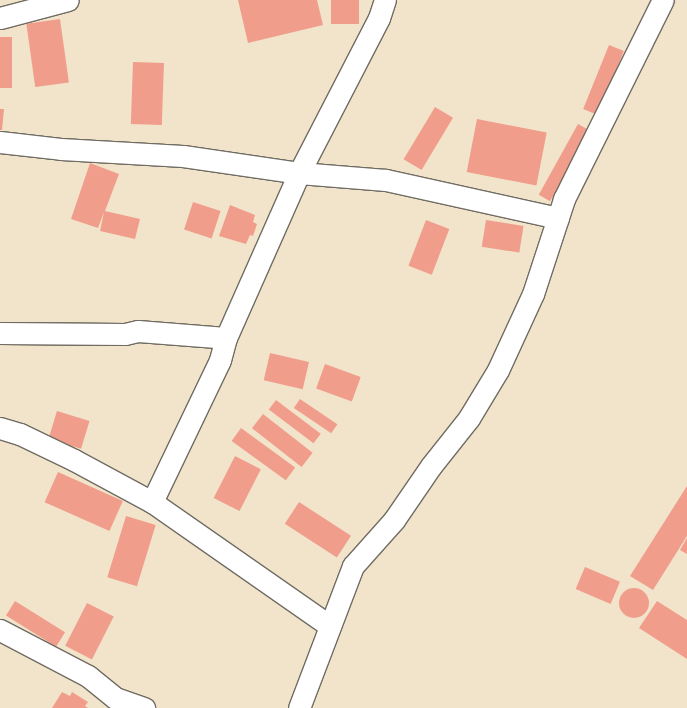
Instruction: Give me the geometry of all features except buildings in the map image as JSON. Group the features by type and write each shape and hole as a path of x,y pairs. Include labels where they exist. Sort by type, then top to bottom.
{"street":[{"path":"0,18 68,0"},
{"path":"152,502 220,360 226,338 299,173 379,18 386,0"},
{"path":"299,708 352,566 394,520 431,466 469,418 498,370 533,294 564,199 638,47 663,0"},
{"path":"0,142 62,149 183,156 299,173 386,180 558,218"},
{"path":"0,333 125,334 138,330 226,338"},
{"path":"0,428 20,434 74,460 152,502 330,626"},
{"path":"0,630 88,676 112,703 144,708"}]}
